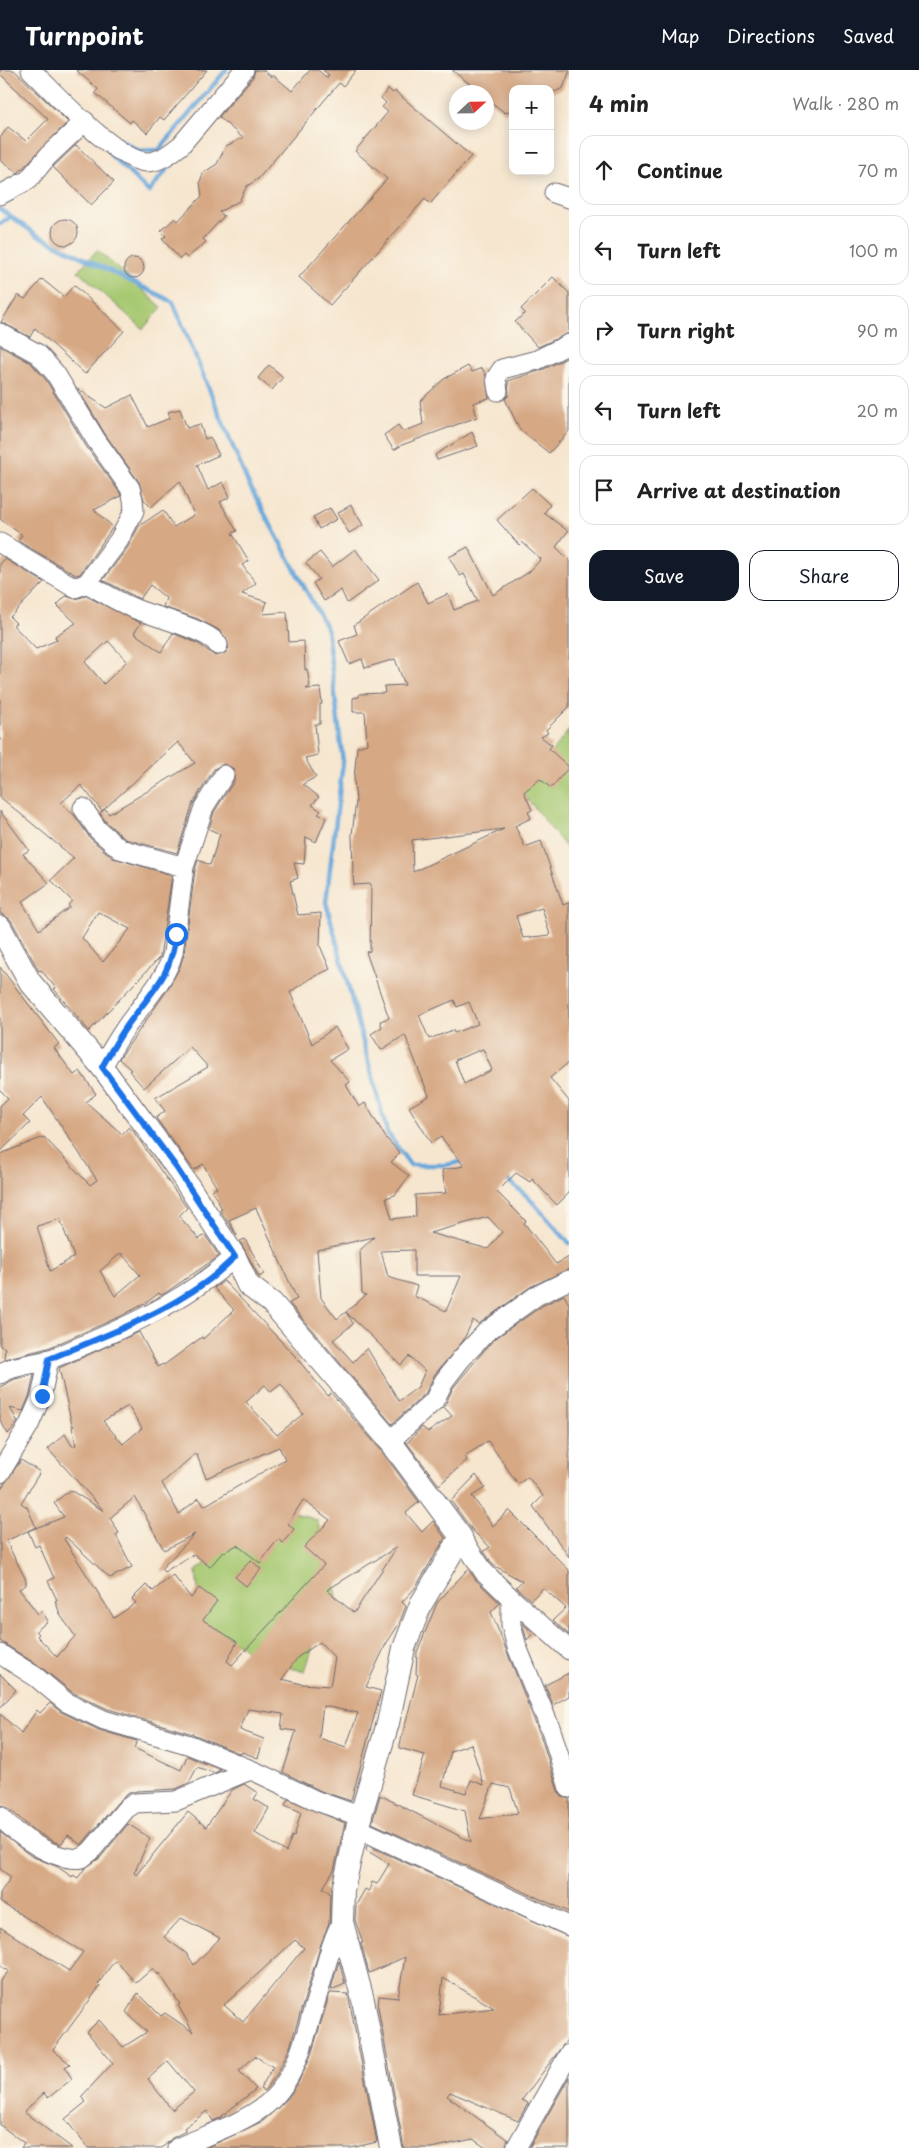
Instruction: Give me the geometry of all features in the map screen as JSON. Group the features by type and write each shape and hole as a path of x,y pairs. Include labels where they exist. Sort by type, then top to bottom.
{"street":[{"path":"31,70 110,144 125,154 141,161 149,162 182,145 244,70"},
{"path":"0,195 28,180 85,121"},
{"path":"0,333 38,354 55,373 96,440 130,488 134,499 134,511 119,540 87,583 75,588 0,543"},
{"path":"498,391 496,378 502,369 537,360 569,344"},
{"path":"87,583 137,610 180,624 214,639 218,645"},
{"path":"102,1067 120,1036 162,981 169,967 173,953 184,867 204,807 224,775"},
{"path":"83,808 98,830 120,850 184,867"},
{"path":"0,927 30,982 102,1067 174,1164 235,1257 248,1285 272,1303 390,1441 461,1537 484,1572 569,1650"},
{"path":"3,1368 30,1366 128,1325 182,1298 206,1282 235,1257"},
{"path":"390,1441 434,1401 444,1381 461,1358 486,1332 536,1296 569,1280"},
{"path":"0,1473 29,1425 42,1396 49,1359"},
{"path":"391,2148 362,2000 342,1922 343,1890 388,1723 404,1648 421,1604 461,1537"},
{"path":"511,1598 511,1625 517,1647 551,1730 569,1788"},
{"path":"0,1654 36,1677 66,1702 104,1720 190,1745 250,1770 317,1801 569,1926"},
{"path":"0,1816 22,1837 38,1846 63,1856 82,1858 91,1851 126,1809 135,1804 176,1801 250,1770"},
{"path":"177,2148 248,2116 266,2104 276,2094 297,2058 306,2037 330,1953 342,1922"},
{"path":"516,2148 569,2054"}],"green space":[{"path":"97,250 162,307 143,329 78,271"},
{"path":"569,730 569,851 521,791"},
{"path":"285,1510 317,1520 337,1595 322,1619 305,1671 261,1663 235,1641 202,1631 196,1571 260,1521"}],"building":[{"path":"0,70 14,70 68,122 18,173 0,160 0,138 8,127 26,141 48,119 0,74"},
{"path":"76,70 207,70 164,120 160,117 147,133 132,120 130,123 95,93 98,89"},
{"path":"255,70 263,70 272,77 273,75 292,91 310,70 318,70 327,78 329,75 323,70 356,70 343,86 339,83 258,179 247,186 239,201 219,212 224,216 203,239 206,242 187,258 184,255 180,259 162,239 166,236 161,231 175,218 178,221 202,196 200,182 203,173 217,164 226,146 243,138 219,117 253,77"},
{"path":"452,70 569,70 563,88 554,92 554,85 509,85 509,112 505,113 494,104 494,85 471,85"},
{"path":"388,89 393,93 395,91 471,156 430,204 425,199 330,305 299,277 387,179 355,151 388,112 382,107 386,103 381,98"},
{"path":"76,145 114,182 91,205 53,167"},
{"path":"65,219 74,223 78,232 74,241 65,245 56,241 52,232 56,223"},
{"path":"134,258 141,261 144,268 141,275 134,278 127,275 124,268 127,261"},
{"path":"553,277 569,293 569,333 538,347 515,322 525,313 521,309"},
{"path":"42,279 64,297 74,285 124,331 85,374 35,328 30,337 1,322 18,295 25,299"},
{"path":"0,346 31,363 46,380 86,446 120,493 121,496 94,510 113,527 80,574 76,575 20,542 18,540 22,535 0,519"},
{"path":"569,357 569,431 549,453 520,430 505,399 509,395 508,381 542,370"},
{"path":"269,365 283,377 272,390 258,378"},
{"path":"468,366 472,372 482,368 486,376 489,398 473,403 477,417 402,445 394,450 384,435 398,425 403,432 423,424 420,401 444,379"},
{"path":"78,389 106,408 132,395 148,427 170,418 168,412 180,409 187,428 200,424 205,439 210,437 219,455 197,465 208,490 223,482 230,497 220,502 237,531 232,533 249,561 242,565 256,583 242,594 267,602 263,614 287,612 289,642 304,641 305,670 307,669 310,686 306,689 320,688 322,704 320,704 320,724 315,724 318,755 305,758 316,777 303,784 319,797 312,805 321,811 318,814 326,818 316,842 306,837 304,864 294,863 298,878 290,881 298,915 321,913 320,946 330,969 311,978 290,992 312,1044 335,1027 348,1049 330,1060 350,1082 346,1085 359,1107 365,1103 386,1138 400,1153 391,1162 409,1176 395,1195 386,1198 392,1219 416,1216 415,1195 446,1193 442,1170 464,1166 441,1137 431,1143 409,1107 429,1096 405,1035 381,1050 371,1034 382,1027 380,1021 389,1018 366,952 370,951 371,884 354,885 352,835 356,801 354,780 357,747 367,744 365,712 353,712 353,698 359,697 359,694 385,693 384,686 405,685 395,659 365,668 362,659 349,664 339,641 357,634 354,625 417,582 428,603 448,594 454,610 478,601 464,574 460,576 449,557 468,547 493,595 529,572 541,559 522,542 519,545 497,520 532,488 550,505 544,513 568,531 556,547 569,560 569,707 546,730 548,733 541,737 552,745 549,749 569,767 551,788 540,779 524,792 532,810 528,812 531,818 515,826 525,847 541,841 563,905 569,903 569,1062 550,1078 569,1101 569,1193 557,1205 532,1179 530,1182 516,1173 497,1192 526,1221 524,1223 556,1264 569,1257 569,1269 530,1287 479,1324 473,1320 463,1341 435,1374 425,1394 392,1424 289,1303 297,1299 256,1208 229,1220 237,1236 220,1210 222,1209 212,1190 217,1188 203,1164 194,1170 156,1118 165,1111 155,1098 208,1067 190,1047 144,1088 129,1071 131,1070 119,1059 166,992 180,967 184,954 195,870 198,860 210,865 220,834 209,829 214,812 234,781 234,769 224,764 214,769 193,803 177,853 125,839 106,822 100,813 105,809 109,814 195,763 178,742 102,811 81,785 61,803 74,815 90,838 113,858 172,875 160,957 89,1031 54,989 56,988 41,970 39,971 11,920 0,913 0,811 29,850 23,854 49,883 22,902 39,930 70,907 68,905 72,901 51,880 74,858 0,797 0,564 5,559 44,582 10,617 16,623 13,625 36,649 57,640 55,636 76,623 57,605 66,596 75,599 86,596 141,623 134,633 161,652 173,633 199,644 215,656 225,653 229,648 226,638 219,630 198,619 163,607 166,598 150,585 140,599 103,580 128,547 139,526 163,510 174,527 194,515 180,481 151,507 144,500 139,482 105,434","holes":["108,641 127,661 104,684 85,662","504,829 413,872 412,840","542,908 550,935 523,938 516,916","98,912 130,929 103,962 82,938","454,1000 457,1007 469,1002 478,1024 454,1033 453,1030 429,1039 419,1015","483,1049 492,1070 464,1084 455,1060","488,1217 502,1232 488,1249 430,1233","374,1237 358,1252 360,1251 362,1293 366,1295 337,1319 321,1298 317,1250","414,1250 414,1276 461,1276 446,1311 414,1296 417,1286 388,1277 381,1251","346,1312 401,1365 409,1356 425,1371 418,1387 399,1401 367,1348 353,1362 333,1340 353,1324"]},
{"path":"472,432 478,446 437,460 435,455"},
{"path":"351,505 363,525 349,533 337,513"},
{"path":"330,508 337,519 319,529 313,517"},
{"path":"355,549 379,580 347,603 341,590 324,601 313,583 319,579 306,563 320,552 332,567"},
{"path":"0,967 59,1044 54,1048 74,1075 80,1071 96,1094 86,1102 122,1134 129,1127 133,1131 187,1208 179,1216 199,1239 205,1235 219,1256 165,1293 161,1295 159,1293 146,1303 119,1317 48,1348 4,1359 5,1348 0,1346 0,1154 44,1137 90,1185 97,1180 42,1097 23,1116 30,1123 0,1152 0,1106 8,1098 0,1090","holes":["60,1219 74,1257 50,1271 37,1226","121,1253 140,1275 115,1296 100,1271"]},
{"path":"245,1239 264,1274 259,1277 240,1241"},
{"path":"224,1281 295,1356 328,1396 331,1393 380,1449 419,1502 406,1513 422,1532 433,1521 445,1538 415,1588 402,1602 406,1606 399,1624 386,1644 366,1687 381,1691 351,1801 321,1791 283,1772 296,1731 281,1729 283,1714 248,1709 240,1730 264,1739 258,1758 242,1752 241,1754 193,1734 108,1709 72,1692 42,1668 0,1641 0,1490 21,1460 40,1472 21,1503 27,1507 36,1527 6,1541 26,1580 26,1585 19,1589 38,1614 42,1611 48,1621 36,1631 39,1634 37,1636 57,1657 75,1636 61,1616 55,1601 57,1600 48,1581 54,1578 39,1545 35,1547 28,1531 64,1517 54,1503 70,1490 104,1511 48,1449 65,1434 72,1446 76,1445 72,1427 74,1426 72,1425 59,1368 139,1332 158,1367 164,1365 202,1337 203,1339 234,1310 214,1288","holes":["281,1384 303,1414 277,1435 246,1402 265,1385 271,1392","128,1406 142,1428 123,1444 103,1421","279,1447 285,1459 204,1506 199,1498 179,1514 162,1483 196,1453 206,1478","135,1497 164,1550 195,1534 161,1569 164,1572 194,1554 210,1567 221,1554 237,1545 260,1563 278,1539 283,1543 294,1529 288,1524 303,1500 330,1520 304,1547 324,1565 232,1665 227,1661 237,1642 203,1620 217,1601 199,1588 191,1598 173,1575 153,1591 146,1585 132,1599 136,1603 114,1618 64,1539 66,1537 110,1578 132,1567 116,1535 119,1533 110,1518","397,1547 354,1613 327,1590","320,1642 335,1658 330,1686 302,1684 282,1679 298,1657","323,1706 358,1713 346,1747 319,1738"]},
{"path":"564,1295 569,1304 569,1557 533,1506 543,1496 528,1477 518,1484 488,1441 465,1456 467,1460 439,1485 407,1443 422,1427 428,1432 452,1416 444,1407 453,1388 493,1340 542,1306"},
{"path":"34,1375 30,1394 23,1411 10,1408 18,1422 8,1434 0,1420 0,1387 15,1379"},
{"path":"476,1475 485,1488 472,1496 493,1526 509,1510 569,1570 569,1635 553,1620 566,1608 543,1588 531,1600 519,1590 516,1587 522,1581 493,1565 484,1551 490,1547 473,1531 451,1501"},
{"path":"251,1560 261,1569 246,1586 235,1577"},
{"path":"468,1569 476,1580 500,1603 491,1612 540,1734 558,1791 562,1797 569,1799 569,1912 372,1823 380,1795 471,1842 465,1811 412,1795 425,1755 399,1748 418,1675 416,1674 417,1652 437,1603","holes":["471,1744 484,1785 471,1780 466,1793 442,1786 451,1751","493,1784 510,1788 518,1813 480,1819"]},
{"path":"522,1623 533,1633 527,1640"},
{"path":"569,1673 569,1696 553,1705 545,1685"},
{"path":"0,1674 16,1690 0,1708"},
{"path":"50,1703 61,1712 99,1730 137,1741 134,1748 181,1770 187,1756 221,1770 214,1773 197,1767 189,1783 176,1789 129,1793 118,1802 81,1845 68,1835 61,1844 53,1841 33,1830 8,1808 0,1805 0,1714 21,1733 37,1710 40,1713"},
{"path":"244,1784 258,1793 254,1799 269,1808 255,1833 286,1852 292,1836 294,1837 301,1812 285,1805 288,1799 345,1823 334,1870 323,1888 330,1893 329,1923 290,2047 277,2074 264,2091 260,2089 273,2067 255,2056 239,2071 256,2089 218,2119 213,2121 207,2111 184,2128 186,2131 172,2138 162,2148 88,2148 65,2119 86,2102 81,2097 113,2063 87,2032 99,2020 123,2047 147,2032 126,2012 138,1993 161,2016 165,2013 193,2032 178,2005 180,2004 159,1973 158,1975 153,1968 136,1983 115,1960 98,1984 100,1986 53,2050 70,2064 65,2067 72,2079 48,2098 44,2093 24,2112 72,2148 21,2148 24,2143 0,2125 0,1981 9,1971 0,1966 0,1927 69,1971 83,1952 0,1902 0,1893 11,1877 0,1869 0,1832 31,1856 58,1867 72,1877 73,1875 78,1878 85,1868 100,1858 128,1824 150,1838 134,1873 136,1875 188,1812 206,1827 232,1790","holes":["181,1918 220,1938 194,1965 187,1954 164,1937","295,1940 304,1948 243,2022 224,2005","168,2061 194,2092 172,2110 148,2079"]},
{"path":"367,1845 569,1937 569,2037 522,2100 528,2103 518,2121 450,2092 447,2096 508,2140 505,2148 486,2148 473,2139 431,2148 404,2148 378,2007 379,1996 398,1998 405,1957 369,1973 361,1943 363,1943 355,1920 356,1905 365,1889 369,1891 372,1882 377,1884 389,1864 366,1850","holes":["443,1978 494,2008 439,2015"]},
{"path":"339,1961 345,1984 331,1990 332,1985"},
{"path":"330,1993 348,1994 377,2142 351,2148 206,2148 263,2121 287,2099 297,2085 311,2055"},
{"path":"569,2077 569,2148 529,2148"}],"waterway":[{"path":"118,139 139,151 159,150 226,70"},
{"path":"72,97 91,116"},
{"path":"111,155 149,192 175,159"},
{"path":"0,209 37,235 173,302 248,483 327,629 343,762 326,902 387,1132 410,1165 446,1165 465,1161"},
{"path":"0,224 10,217"},
{"path":"505,1178 528,1197 569,1243"}],"route":[{"path":"42,1396 49,1359 128,1325 182,1298 206,1282 235,1257 174,1164 102,1067 135,1014 162,981 169,967 176,934"}]}
